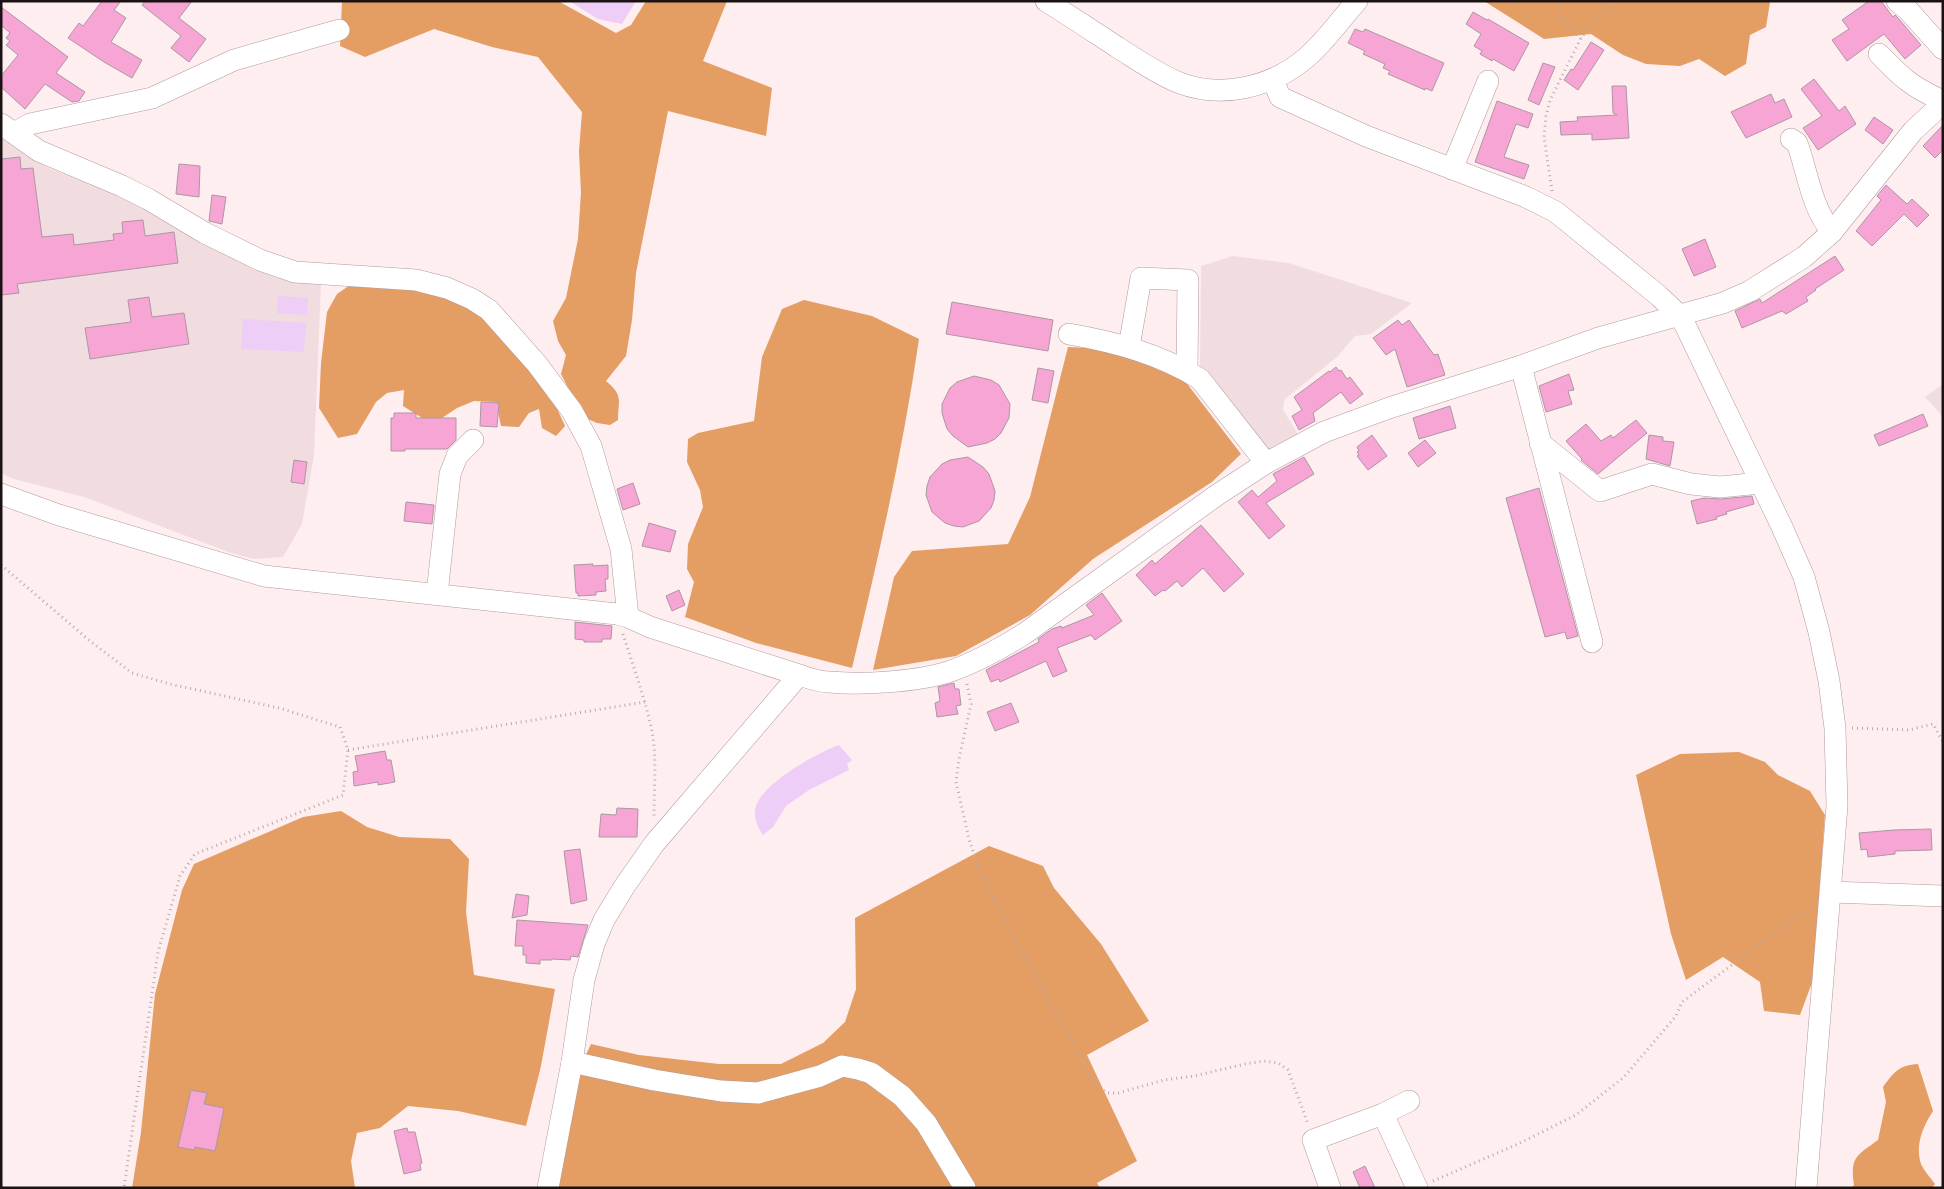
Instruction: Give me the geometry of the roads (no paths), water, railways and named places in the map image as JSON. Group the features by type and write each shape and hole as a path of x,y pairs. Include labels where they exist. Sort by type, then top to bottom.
{"street":[{"path":"1047,1 1158,74 1182,84 1206,89 1232,89 1273,80 1306,58 1357,1"},
{"path":"1897,1 1908,10 1943,48"},
{"path":"7,128 152,98 234,60 339,30"},
{"path":"1,494 59,515 264,576 622,616 650,627 799,675 828,682 863,682 920,678 946,673 997,650 1024,634 1266,463 1324,432 1389,408 1521,366 1598,338 1723,303 1750,291 1804,257 1832,232 1913,131 1943,102 1916,88 1899,75 1879,54"},
{"path":"1273,80 1280,97 1366,136 1526,197 1556,212 1659,296 1680,316 1804,577 1819,632 1829,681 1835,728 1837,806 1806,1188"},
{"path":"1452,169 1488,81"},
{"path":"7,128 38,151 122,186 205,233 260,260 295,272 416,280 447,288 472,299 489,310 538,364 572,411 592,446 621,550 622,616"},
{"path":"1791,139 1798,144 1817,207 1823,222 1832,232"},
{"path":"1129,347 1142,278 1188,280 1187,371"},
{"path":"1070,334 1129,347 1187,371 1200,379 1266,463"},
{"path":"1521,366 1592,642"},
{"path":"437,594 450,474 457,456 473,440"},
{"path":"1540,443 1600,491 1652,474 1691,484 1720,486 1760,484"},
{"path":"548,1188 572,1062 584,980 594,944 604,920 654,844 799,675"},
{"path":"1831,892 1943,896"},
{"path":"572,1062 654,1080 721,1091 758,1094 820,1076 842,1066 871,1073 902,1096 926,1123 965,1188"},
{"path":"1330,1188 1313,1140 1383,1114 1409,1101"},
{"path":"1383,1114 1417,1188"}]}
